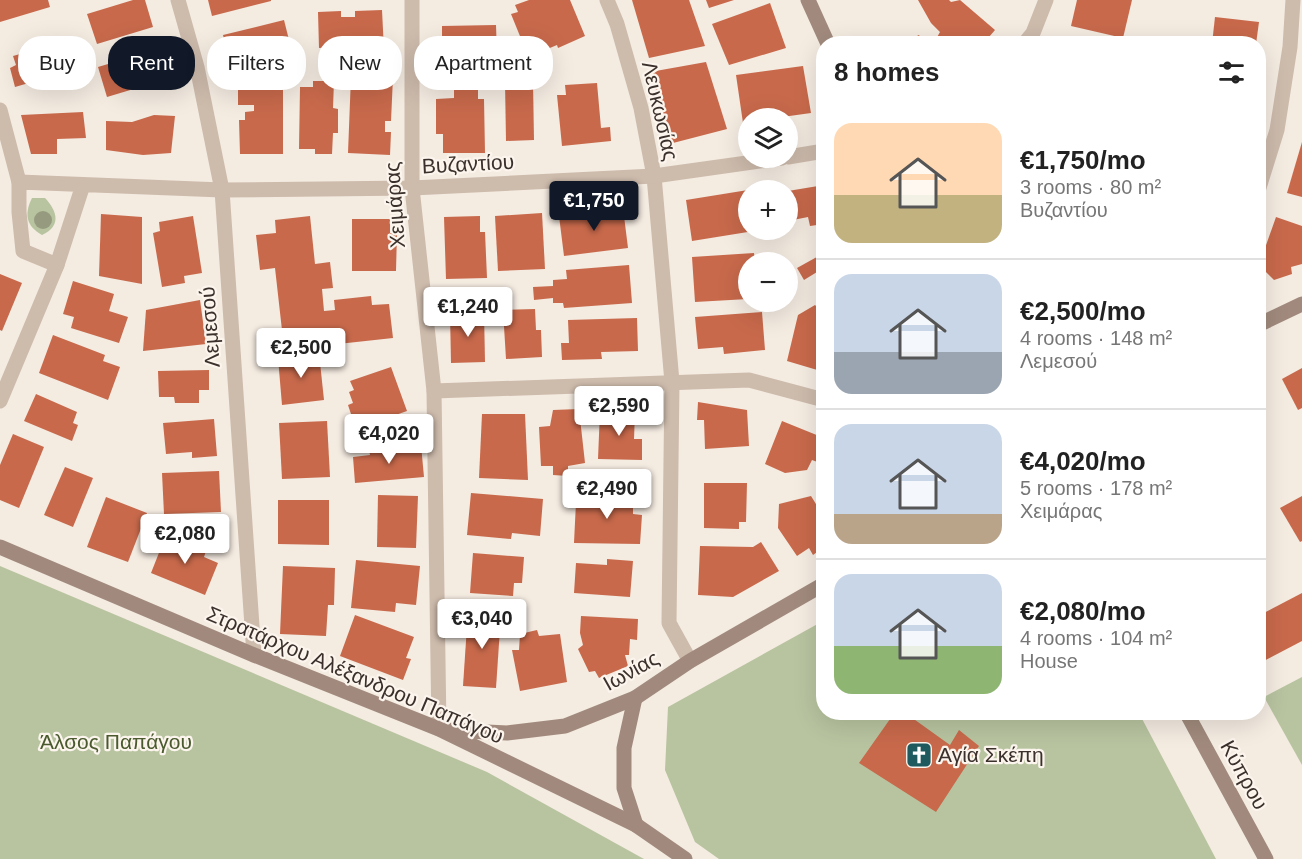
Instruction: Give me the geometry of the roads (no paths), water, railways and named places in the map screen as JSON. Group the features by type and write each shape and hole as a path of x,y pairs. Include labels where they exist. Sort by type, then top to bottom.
{"street":[{"name":"Λεμεσού","path":"178,0 197,67 222,190 254,655"},
{"name":"Χειμάρας","path":"412,0 412,188 434,391 439,729"},
{"name":"Λευκωσίας","path":"607,0 617,24 641,108 654,176 672,382 669,622 690,661"},
{"path":"808,0 824,36"},
{"path":"1031,36 1046,0"},
{"path":"1266,165 1277,130 1290,47 1293,0"},
{"path":"0,110 19,182 23,251 57,265"},
{"path":"798,156 816,153"},
{"name":"Βυζαντίου","path":"19,182 222,190 412,188 654,176 738,164"},
{"path":"0,401 57,265 83,185"},
{"path":"1266,321 1302,304"},
{"path":"434,391 749,380 816,398"},
{"name":"Στρατάρχου Αλέξανδρου Παπάγου","path":"0,547 254,655 439,729 636,825 685,859"},
{"name":"Ιωνίας","path":"439,729 507,733 565,726 635,698 690,661 816,589"},
{"path":"635,698 624,748 624,788 636,825"},
{"name":"Κύπρου","path":"1190,720 1266,858"}],"place":[{"name":"Αγία Σκέπη","path":"919,755"}],"park label":[{"name":"Άλσος Παπάγου","path":"116,742"}]}
